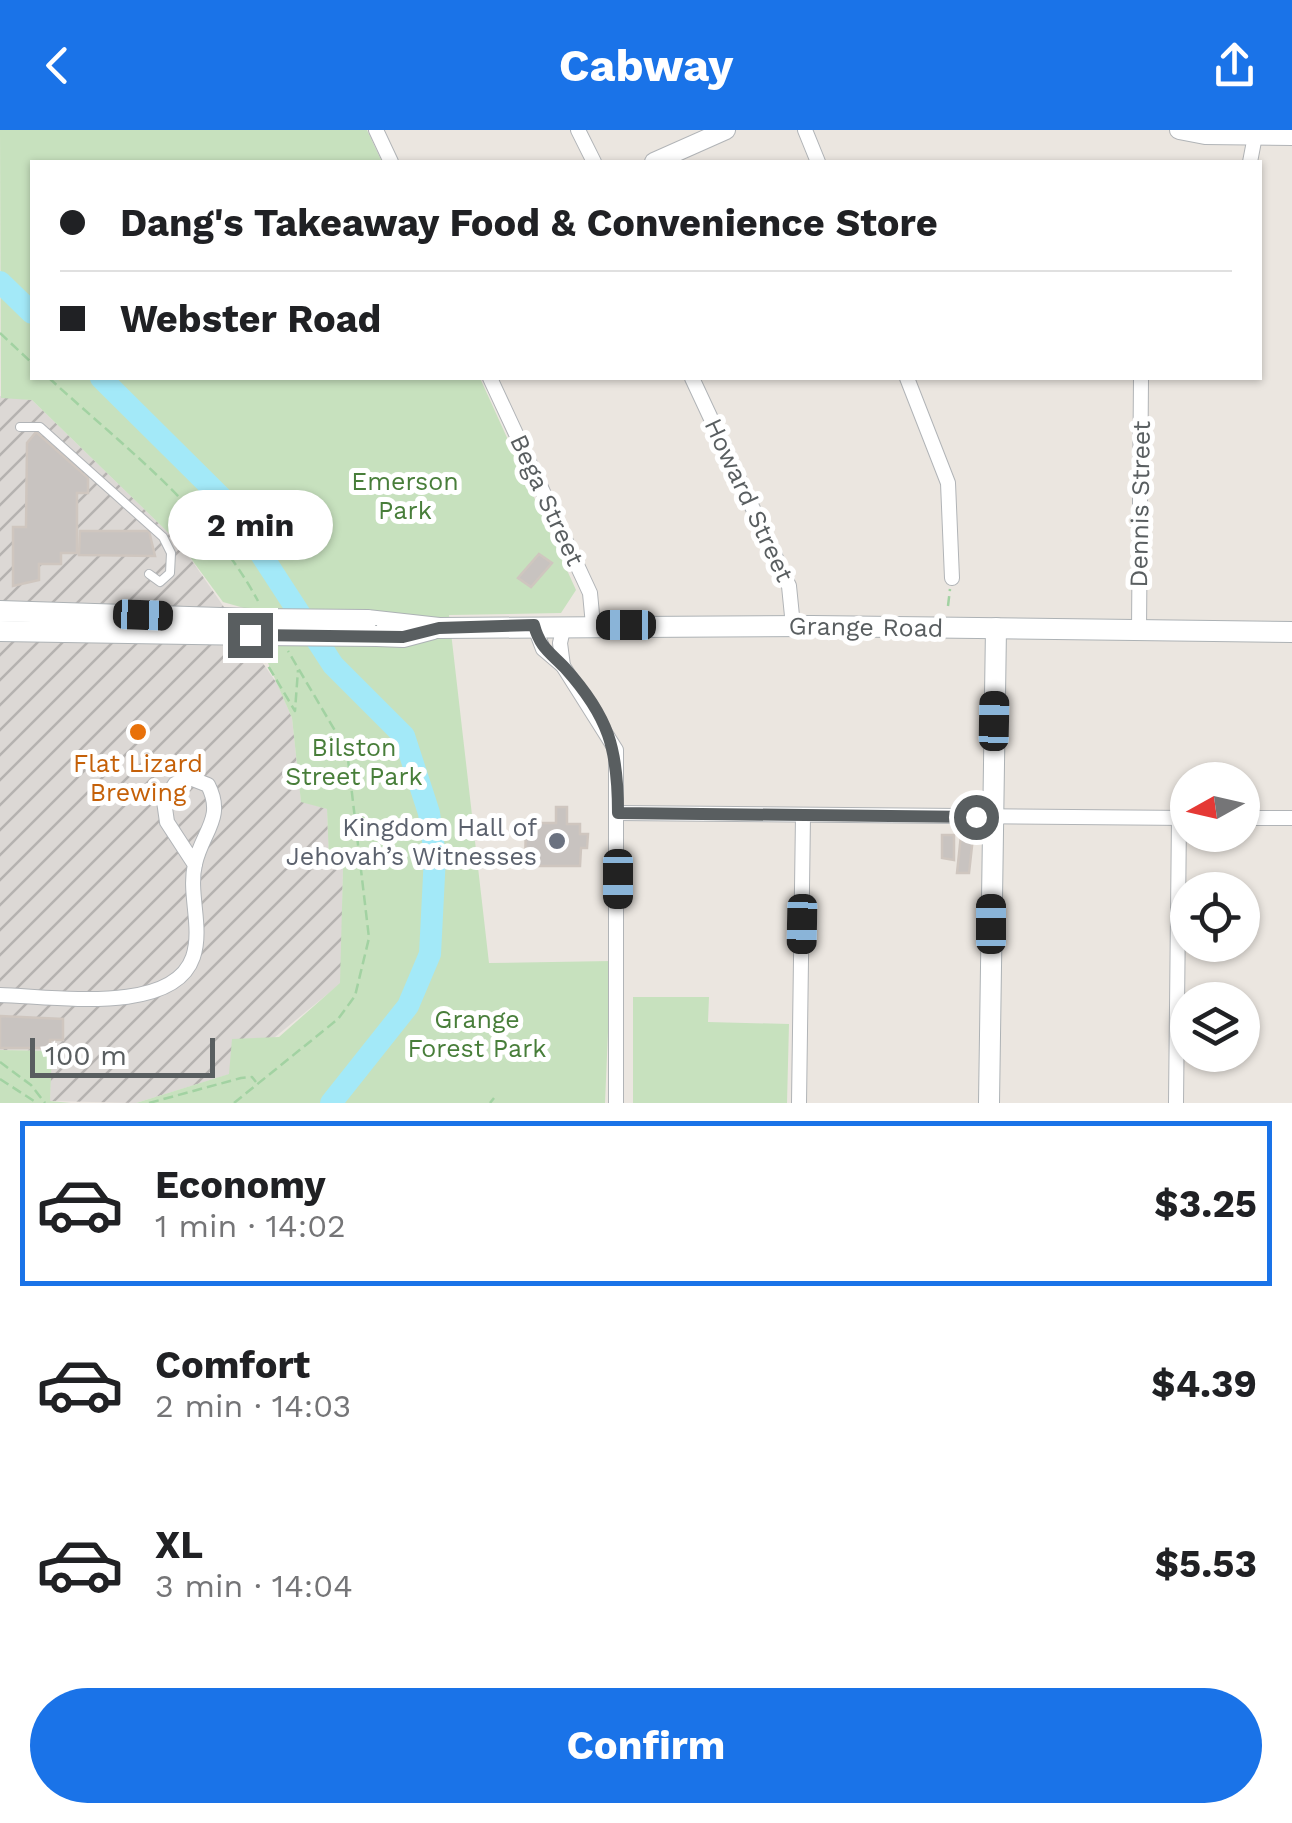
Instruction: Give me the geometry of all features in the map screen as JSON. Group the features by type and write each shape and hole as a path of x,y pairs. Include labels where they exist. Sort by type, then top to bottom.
{"main road":[{"path":"0,611 258,629"},
{"name":"Grange Road","path":"258,629 372,628 403,637 439,628 534,625 1292,632"},
{"path":"989,1103 996,628"},
{"path":"0,632 258,629"}],"street":[{"path":"376,130 390,160"},
{"path":"578,130 593,160"},
{"path":"658,160 726,130"},
{"path":"804,130 817,160"},
{"path":"1178,130 1292,136"},
{"path":"1250,160 1255,136"},
{"name":"Bega Street","path":"491,380 590,594 593,625"},
{"name":"Howard Street","path":"693,380 788,586 793,626"},
{"path":"907,380 950,490 952,578"},
{"name":"Dennis Street","path":"1139,630 1141,380"},
{"path":"534,625 543,649 563,666 613,741 618,813 616,1103"},
{"path":"563,666 560,643 564,625"},
{"path":"0,995 134,996 167,990 193,958 194,865 214,824 217,802 208,785 190,778 175,784 164,801 167,822 194,865"},
{"path":"618,813 1170,818"},
{"path":"800,1103 804,816"},
{"path":"1260,818 1292,818"},
{"path":"1176,1103 1182,852"}],"lane":[{"path":"20,427 40,427 163,537 171,553 170,573 160,582 149,574"}],"path":[{"path":"0,333 30,361"},
{"path":"50,380 212,530 242,568 258,629 295,711 298,668"},
{"path":"234,1103 348,1007 355,996 369,938 347,751 282,640"},
{"path":"0,1062 32,1085 45,1103"},
{"path":"148,1103 241,1078 252,1077 258,1084"},
{"path":"0,1080 37,1103"},
{"path":"490,1103 494,1098"}],"shaded area":[{"path":"0,396 32,400 181,545 278,685 292,718 301,801 327,809 329,862 343,867 341,983 230,1074 136,1103 50,1101 51,1051 0,1050"}],"green space":[{"path":"0,130 367,130 381,160 30,160 30,380 481,380 576,590 561,613 449,615 489,963 611,961 605,1103 136,1103 229,1074 232,1039 279,1037 340,983 343,868 329,862 327,809 301,802 292,718 244,608 223,602 181,545 32,400 1,398"},
{"path":"633,997 709,997 708,1022 789,1024 787,1103 633,1103"},
{"path":"0,1050 52,1051 50,1101 71,1103 0,1103"}],"building":[{"path":"36,432 88,478 88,493 77,493 77,553 61,553 61,564 39,564 39,580 13,586 13,527 26,527 27,443"},
{"path":"80,531 149,531 155,556 79,555"},
{"path":"539,554 552,563 531,587 518,578"},
{"name":"Kingdom Hall of Jehovah’s Witnesses","path":"556,807 567,807 567,824 580,824 580,834 588,834 587,848 581,848 580,866 525,866 526,823 556,823"},
{"path":"942,835 954,835 954,860 942,858"},
{"path":"961,835 973,837 969,873 957,873"},
{"path":"0,1016 63,1019 63,1040 50,1040 50,1048 0,1048"}],"waterway":[{"path":"0,282 30,311"},
{"path":"103,380 229,505 333,665 404,736 429,813 435,856 430,954 408,1006 331,1103"}],"place":[{"name":"Flat Lizard Brewing","path":"138,732"},
{"name":"Kingdom Hall of Jehovah’s Witnesses","path":"557,841"}],"route":[{"path":"250,635 403,637 439,628 534,625 543,649 563,666 613,741 618,813 976,817"}],"park label":[{"name":"Emerson Park","path":"405,496"},
{"name":"Bilston Street Park","path":"354,762"},
{"name":"Grange Forest Park","path":"477,1034"}]}
